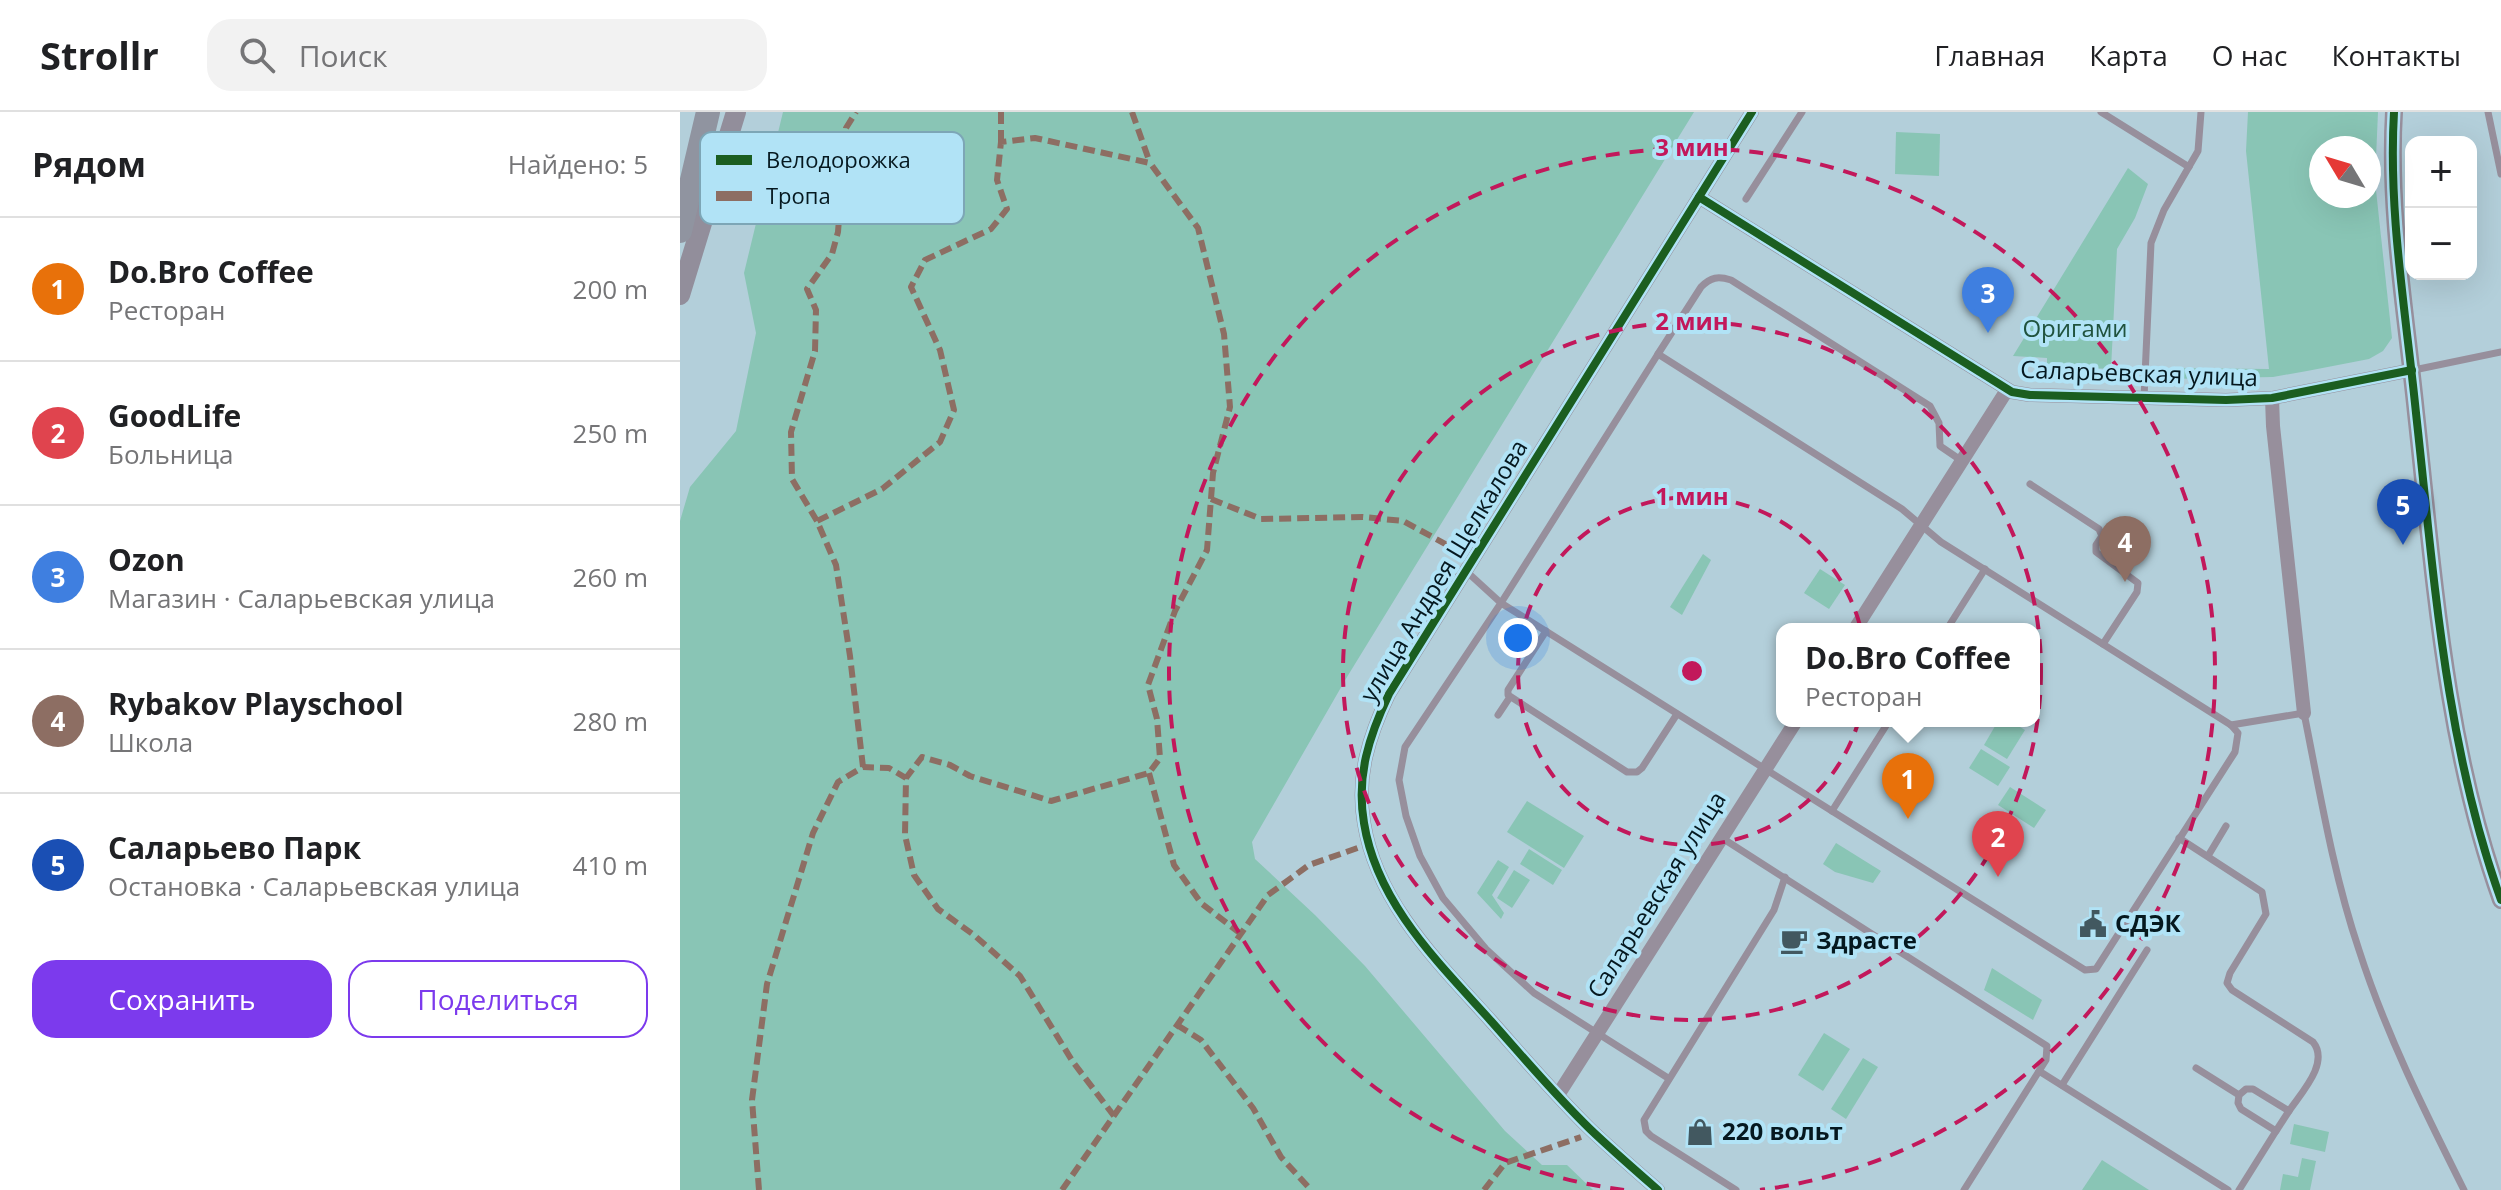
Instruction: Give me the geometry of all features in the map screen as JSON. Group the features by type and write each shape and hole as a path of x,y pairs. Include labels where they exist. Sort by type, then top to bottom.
{"highway":[{"path":"703,132 708,112"},
{"path":"680,231 700,146"}],"main road":[{"path":"730,132 736,112"},
{"path":"680,295 702,224"}],"street":[{"name":"улица Андрея Щелкалова","path":"1658,1190 1589,1128 1427,950 1392,902 1372,853 1364,824 1361,794 1372,729 1389,694 1752,112"},
{"path":"2394,112 2394,192 2434,578 2456,732 2473,811 2501,900"},
{"path":"1699,197 2007,390"},
{"name":"Саларьевская улица","path":"1859,623 2007,390 2030,395 2272,398 2412,370"},
{"path":"2272,398 2304,713"},
{"name":"Саларьевская улица","path":"1558,1095 1792,727"}],"lane":[{"path":"1746,199 1802,112"},
{"path":"2101,112 2114,115 2189,167"},
{"path":"2144,398 2151,243 2164,210 2199,148 2201,112"},
{"path":"2488,112 2501,174"},
{"path":"1668,1078 1534,993 1486,949 1443,898 1420,856 1406,816 1399,780 1405,747 1709,279 1720,277 1731,280 1930,406 1939,423 1940,446 1962,461"},
{"path":"2412,370 2501,352"},
{"path":"1466,571 1501,603 1765,770 2085,970 2096,969 2235,752 2239,739 2231,725 1941,542 1902,509 1658,354"},
{"path":"2030,484 2099,529 2102,536 2096,545 2096,552 2138,583 2137,592 2103,644"},
{"path":"1951,623 1985,569"},
{"path":"1546,631 1508,690 1510,697 1627,772 1642,768 1677,714"},
{"path":"1498,715 1510,697"},
{"path":"2231,725 2304,713 2333,861 2359,951 2390,1035 2464,1190"},
{"path":"1832,811 1885,727"},
{"path":"2208,856 2226,826"},
{"path":"1722,838 2041,1039 2047,1046 2049,1054 1964,1190"},
{"path":"2179,838 2260,889 2267,907 2266,914 2227,979 2228,986 2313,1042 2319,1050 2318,1064 2239,1190"},
{"path":"1736,1190 1646,1131 1644,1120 1774,910 1785,877"},
{"path":"2062,1085 2147,950"},
{"path":"2196,1068 2239,1095"},
{"path":"2039,1071 2228,1190"},
{"path":"2276,1131 2241,1109 2239,1095 2246,1089 2253,1089 2289,1111"}],"green space":[{"path":"783,112 1694,112 1347,677 1252,842 1255,859 1365,966 1505,1131 1542,1165 1567,1165 1593,1190 680,1190 680,521 690,487 736,431 756,333 744,273 756,224 964,224 964,132 778,132"},
{"path":"2248,112 2378,112 2377,136 2309,136 2309,208 2378,208 2392,338 2383,351 2369,359 2273,377 2166,379 2165,368 2269,369 2246,151"},
{"path":"1896,132 1940,134 1939,176 1895,174"},
{"name":"Оригами","path":"2128,168 2148,184 2135,218 2117,249 2111,369 2047,366 2047,358 2013,356"},
{"path":"1703,554 1711,560 1682,615 1670,607"},
{"path":"1820,569 1845,585 1829,609 1804,593"},
{"path":"1994,727 2020,727 2025,730 2007,759 1984,745"},
{"path":"1981,749 2010,767 1998,786 1969,768"},
{"path":"2010,787 2046,810 2034,828 1998,805"},
{"path":"1527,801 1584,836 1564,868 1507,832"},
{"path":"1836,843 1881,871 1873,883 1835,872 1823,864"},
{"path":"1529,849 1562,870 1553,885 1520,864"},
{"path":"1498,860 1509,867 1492,895 1504,913 1501,919 1477,893"},
{"path":"1514,870 1530,880 1512,908 1497,898"},
{"path":"1992,968 2042,1000 2033,1020 1984,990"},
{"path":"1824,1033 1850,1049 1823,1091 1798,1075"},
{"path":"1863,1058 1878,1067 1846,1119 1831,1109"},
{"path":"2294,1124 2329,1132 2325,1152 2290,1144"},
{"path":"2302,1158 2316,1161 2310,1190 2280,1190 2283,1174 2298,1177"},
{"path":"2102,1160 2149,1190 2082,1190"}],"marked path":[{"path":"846,132 856,112"},
{"path":"1001,112 1001,142"},
{"path":"1132,112 1150,163"},
{"path":"863,767 836,565 817,521 882,489 940,442 954,410 940,350 911,287 925,260 991,229 1007,209 997,180 1001,142 1035,138 1150,163 1198,228 1224,334 1230,407 1213,473 1207,550 1175,611 1148,685 1157,719 1160,758 1149,773 1051,801 970,776 950,765 922,757 906,778"},
{"path":"817,521 792,479 791,432 815,351 816,310 807,289 832,254 839,224"},
{"path":"1211,499 1261,519 1363,517 1403,521 1473,559"},
{"path":"759,1190 752,1100 767,984 813,833 838,782 863,767 889,768 906,778 905,835 914,875 938,909 974,935 1020,976 1073,1062 1114,1116"},
{"path":"1149,773 1174,865 1201,903 1241,934"},
{"path":"1062,1190 1268,895 1309,865 1369,844"},
{"path":"1177,1025 1201,1040 1253,1108 1281,1157 1311,1190"},
{"path":"1484,1190 1505,1163 1581,1137"}],"cycle path":[{"path":"1658,1190 1564,1103 1413,931 1382,880 1371,852 1362,806 1363,773 1370,741 1389,694 1752,112"},
{"path":"2394,112 2394,187 2399,262 2444,659 2467,781 2501,900"},
{"path":"1699,197 2012,392 2226,400 2272,398 2412,370"}],"place":[{"name":"Ozon","path":"1988,333"},
{"name":"Саларьево Парк","path":"2403,545"},
{"name":"Rybakov Playschool","path":"2125,582"},
{"name":"Do.Bro Coffee","path":"1908,819"},
{"name":"GoodLife","path":"1998,877"},
{"name":"СДЭК","path":"2093,924"},
{"name":"Здрасте","path":"1794,941"},
{"name":"220 вольт","path":"1700,1132"}]}
